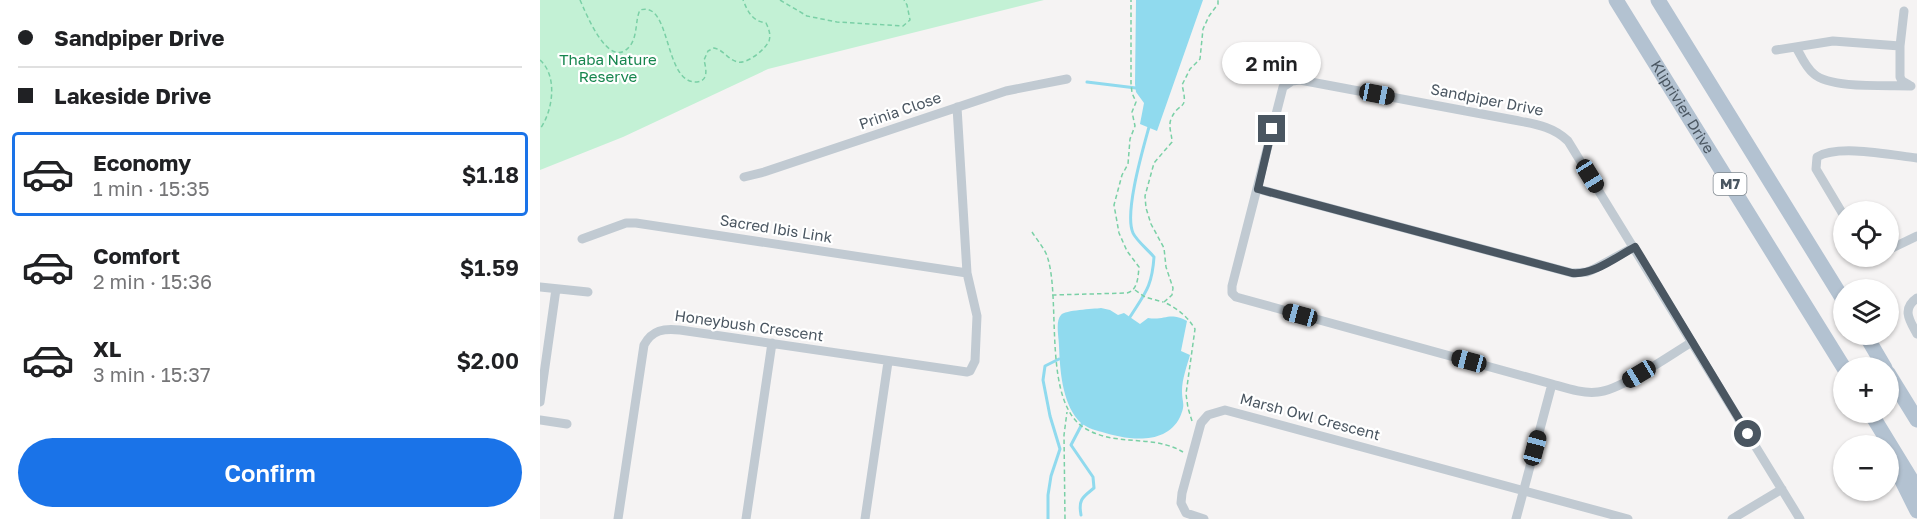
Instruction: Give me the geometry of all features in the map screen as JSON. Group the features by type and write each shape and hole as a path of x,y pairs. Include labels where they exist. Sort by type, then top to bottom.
{"main road":[{"name":"Kliprivier Drive","path":"1616,0 1837,357"},
{"name":"M7","path":"1658,0 1833,282"},
{"path":"1899,389 1917,413"},
{"path":"1901,392 1917,420"},
{"path":"1899,460 1917,489"},
{"path":"1899,476 1917,511"}],"street":[{"path":"1904,11 1900,46 1900,77 1903,82 1914,86"},
{"path":"1776,50 1833,41 1900,46"},
{"path":"1796,47 1812,74 1826,81 1914,86"},
{"name":"Prinia Close","path":"744,177 1006,92 1067,79"},
{"name":"Sandpiper Drive","path":"1258,189 1282,89 1289,82 1300,80 1551,129 1568,141 1800,519"},
{"path":"957,107 967,273"},
{"path":"1835,201 1816,169 1817,157 1828,152 1842,150 1917,158"},
{"path":"1635,247 1594,270 1572,273 1258,189 1232,293 1242,299 1552,384 1589,392 1611,389 1692,342"},
{"name":"Sacred Ibis Link","path":"582,239 626,223 636,223 967,273"},
{"path":"1899,245 1917,236"},
{"name":"Honeybush Crescent","path":"618,519 644,345 649,337 668,328 967,372 974,367 977,316 967,273"},
{"path":"540,287 588,292"},
{"path":"540,402 544,351 556,289"},
{"path":"1917,298 1909,305 1908,310 1917,334"},
{"path":"746,519 772,343"},
{"path":"865,519 888,362"},
{"path":"1516,519 1552,384"},
{"name":"Marsh Owl Crescent","path":"1204,519 1186,513 1180,503 1191,457 1201,423 1208,415 1219,411 1230,411 1628,519"},
{"path":"540,420 567,424"},
{"path":"1732,519 1782,489"}],"path":[{"path":"580,0 601,40 616,52 626,50 632,43 640,10 645,8 652,10 657,14 673,60 680,73 687,80 696,82 703,80 706,76 704,60 708,51 714,48 722,51 727,58 739,63 747,61 765,47 769,40 768,27 766,23 759,22 752,17 743,0"},
{"path":"780,0 807,16 837,22 903,26 910,20 908,5 904,0"},
{"path":"1052,295 1127,293 1135,289 1139,267 1127,251 1119,233 1114,205 1122,175 1128,164 1130,139 1134,126 1132,112 1136,102 1131,82 1131,0"},
{"path":"1164,302 1172,295 1173,288 1166,267 1164,248 1151,224 1145,196 1154,163 1172,142 1169,129 1170,120 1185,102 1182,85 1190,69 1200,58 1203,29 1218,4 1218,0"},
{"path":"540,60 546,65 549,73 552,99 548,115 540,129"},
{"path":"1032,232 1048,258 1057,365 1067,411 1075,422 1105,437 1129,442 1168,444 1191,457"},
{"path":"1135,289 1145,297 1178,309 1190,320 1195,329 1186,394 1191,421 1198,432"},
{"path":"1065,519 1064,435 1067,411"}],"green space":[{"name":"Thaba Nature Reserve","path":"540,0 1044,0 768,69 623,137 540,170"}],"water":[{"path":"1136,0 1203,0 1157,131 1140,124 1144,103 1136,92 1135,84"},
{"path":"1101,308 1118,315 1124,313 1140,324 1148,318 1171,316 1187,321 1181,351 1190,355 1183,382 1183,409 1174,426 1165,433 1145,438 1112,435 1086,426 1078,420 1068,404 1061,375 1059,318 1068,312"}],"waterway":[{"path":"1087,82 1136,88"},
{"path":"1130,317 1147,289 1153,267 1154,257 1135,236 1131,224 1135,181 1149,127"},
{"path":"1048,519 1051,476 1060,449 1050,416 1043,380 1045,366 1059,359"},
{"path":"1081,515 1082,499 1094,488 1093,477 1071,445 1082,424"}],"route":[{"path":"1272,129 1258,189 1578,274 1594,270 1635,247 1748,434"}]}
